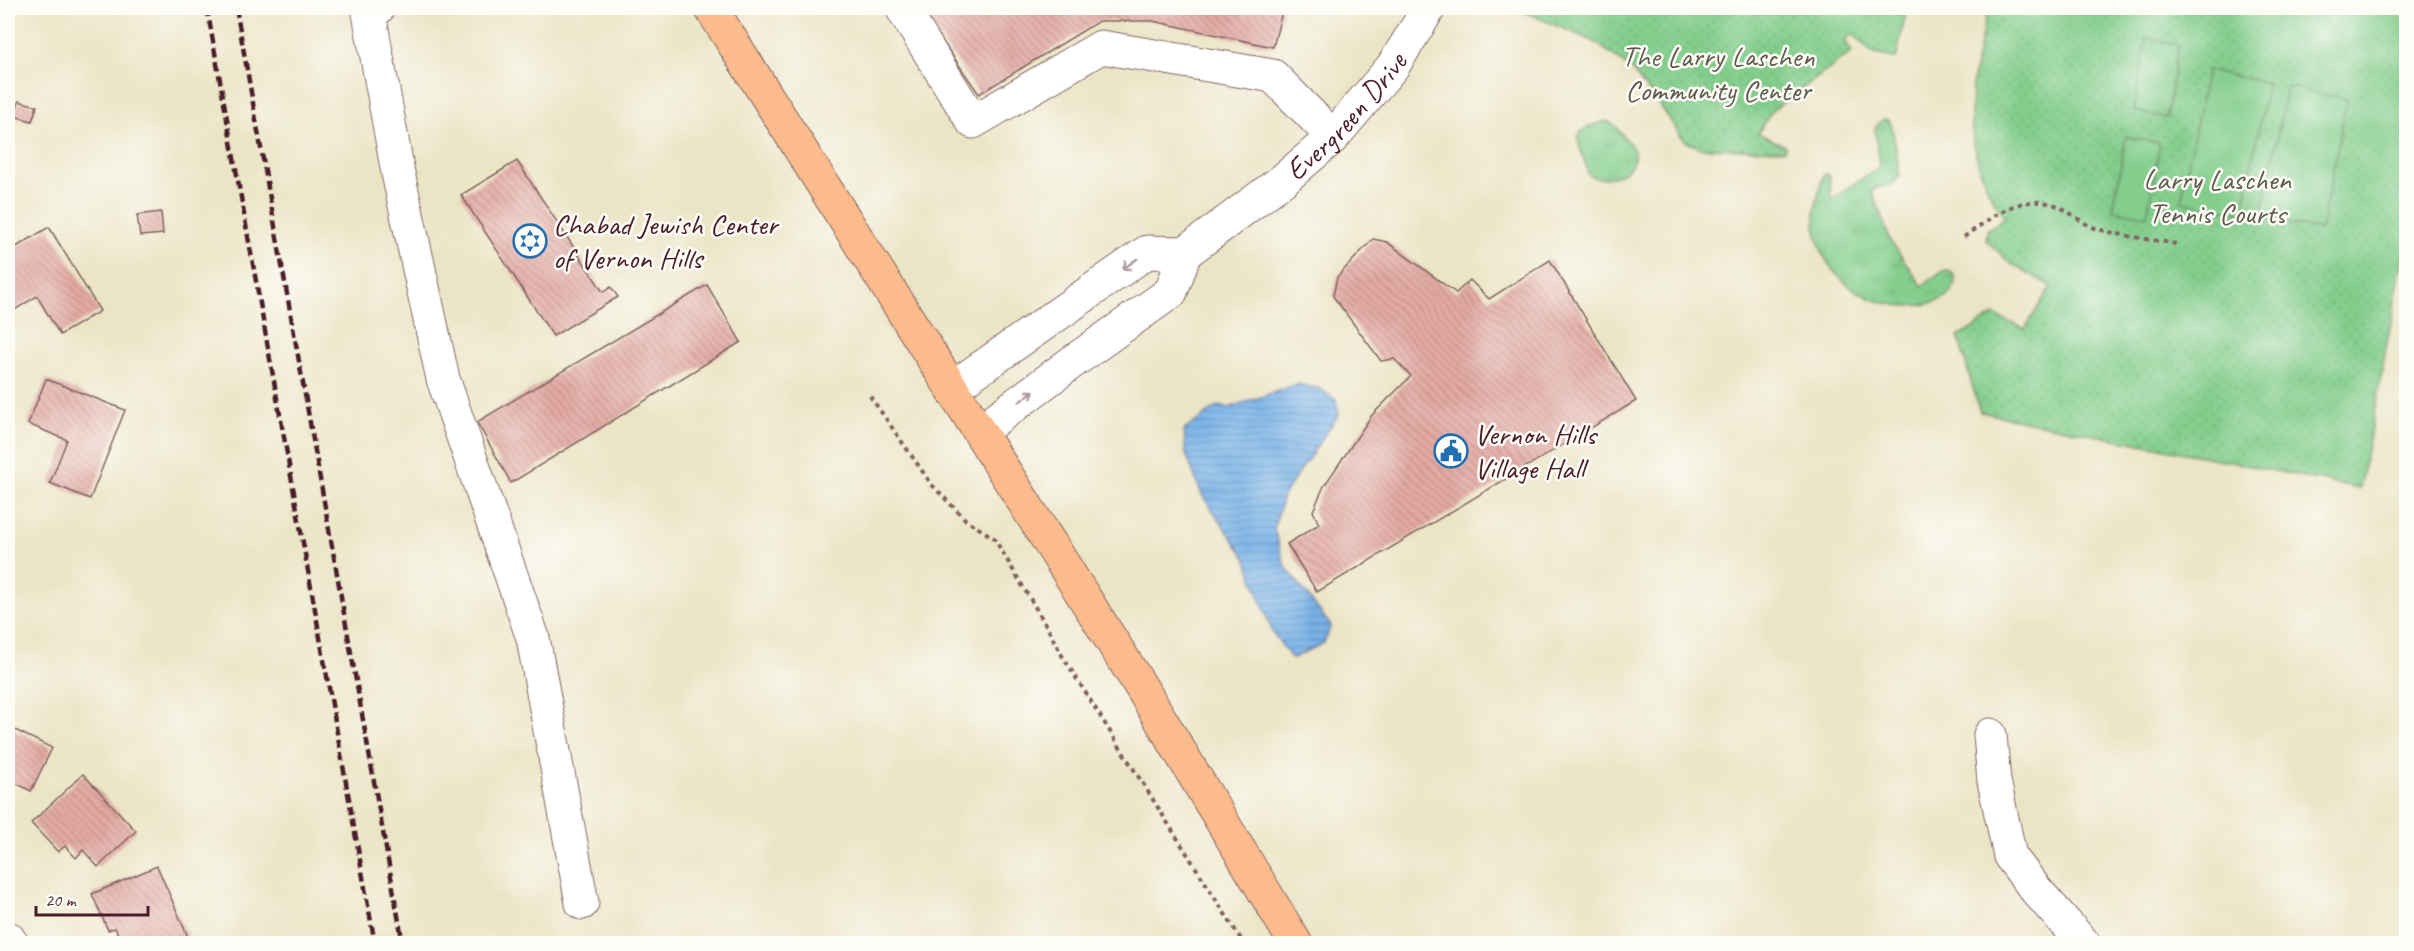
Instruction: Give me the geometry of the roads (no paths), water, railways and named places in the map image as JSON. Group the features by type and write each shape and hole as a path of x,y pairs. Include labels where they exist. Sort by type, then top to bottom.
{"main road":[{"path":"711,8 1142,687 1296,944"}],"street":[{"path":"378,8 369,13 398,173 443,379 533,638 582,903"},
{"path":"902,8 973,122 1101,47 1273,76 1333,137"},
{"name":"Evergreen Drive","path":"1185,253 1283,180 1333,137 1393,66 1429,8"},
{"path":"952,388 1147,252 1185,253 1171,292 980,431"},
{"path":"1990,735 1994,781 2010,856 2036,890 2084,944"},
{"path":"8,938 12,944"}],"water":[{"path":"1297,384 1320,389 1336,400 1339,414 1283,496 1274,529 1285,566 1331,626 1324,643 1292,659 1272,632 1246,558 1202,495 1186,454 1184,430 1218,406 1229,408"}],"railway":[{"path":"207,8 375,944"},
{"path":"236,8 403,944"}],"place":[{"name":"Chabad Jewish Center of Vernon Hills","path":"530,241"},
{"name":"Vernon Hills Village Hall","path":"1451,451"}],"park label":[{"name":"The Larry Laschen Community Center","path":"1718,74"},
{"name":"Larry Laschen Tennis Courts","path":"2217,196"}]}
